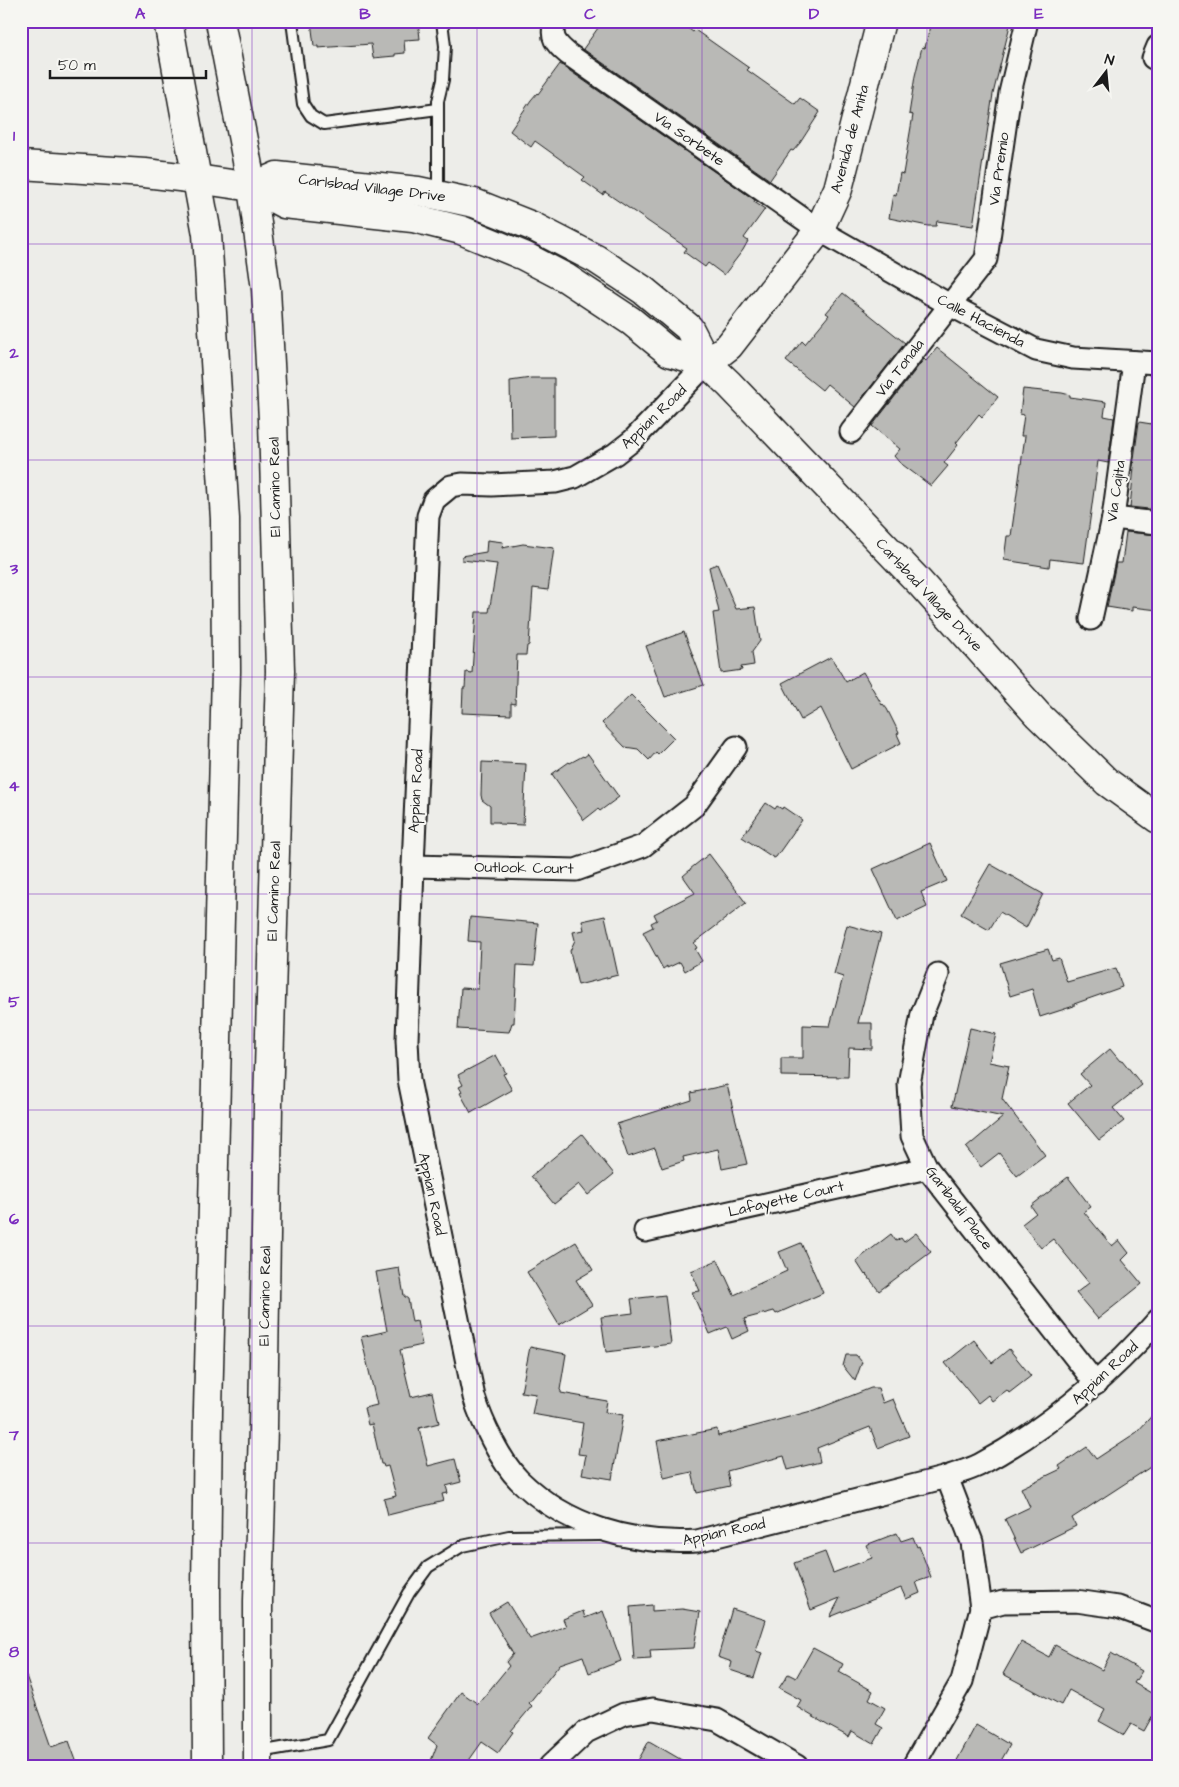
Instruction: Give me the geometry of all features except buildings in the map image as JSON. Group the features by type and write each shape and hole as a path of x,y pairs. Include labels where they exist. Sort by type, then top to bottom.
{"main road":[{"path":"168,21 207,234 225,519 226,671 208,1390 206,1582 208,1766"},
{"name":"El Camino Real","path":"220,21 252,187 266,290 273,420 280,671 258,1601 258,1759"},
{"name":"Avenida de Anita","path":"707,363 729,346 819,230 838,189 881,21"},
{"name":"Carlsbad Village Drive","path":"21,165 197,178 252,187 284,204 413,218 461,230 524,256 566,278 631,321 669,352 707,363"},
{"name":"Carlsbad Village Drive","path":"252,187 278,176 388,187 438,194 474,203 532,226 596,258 643,290 689,328 707,363 920,583 1038,715 1107,782 1158,819"}],"street":[{"name":"Via Sorbete","path":"556,21 553,36 560,47 819,230"},
{"name":"Via Premio","path":"950,305 986,259 1010,93 1027,21"},
{"name":"Calle Hacienda","path":"819,230 950,305 1036,350 1073,358 1158,364"},
{"name":"Via Tonala","path":"851,432 950,305"},
{"name":"Via Cajita","path":"1091,619 1113,518 1134,362"},
{"name":"Appian Road","path":"707,363 634,440 615,454 575,476 555,482 533,484 462,484 451,486 434,500 428,516 407,1040 409,1080 474,1397 481,1420 518,1478 544,1501 575,1520 618,1534 674,1542 697,1540 947,1477 978,1466 1050,1422 1096,1384 1134,1347 1158,1320"},
{"path":"1113,518 1158,523"},
{"name":"Outlook Court","path":"413,866 576,870 642,846 694,806 736,747"},
{"name":"Garibaldi Place","path":"938,974 922,1014 909,1084 912,1136 927,1168 1096,1384"},
{"name":"Lafayette Court","path":"645,1231 927,1168"},
{"path":"913,1766 962,1681 981,1608 972,1542 947,1477"},
{"path":"981,1608 1003,1602 1076,1601 1118,1607 1158,1622"},
{"path":"550,1766 586,1732 624,1714 653,1709 717,1720 797,1766"}],"lane":[{"path":"292,21 303,104 311,116 324,124 438,109"},
{"path":"438,194 438,101 443,80 445,46 442,21"},
{"path":"258,1759 328,1740 409,1593 428,1566 462,1546 509,1536 618,1534"}]}
